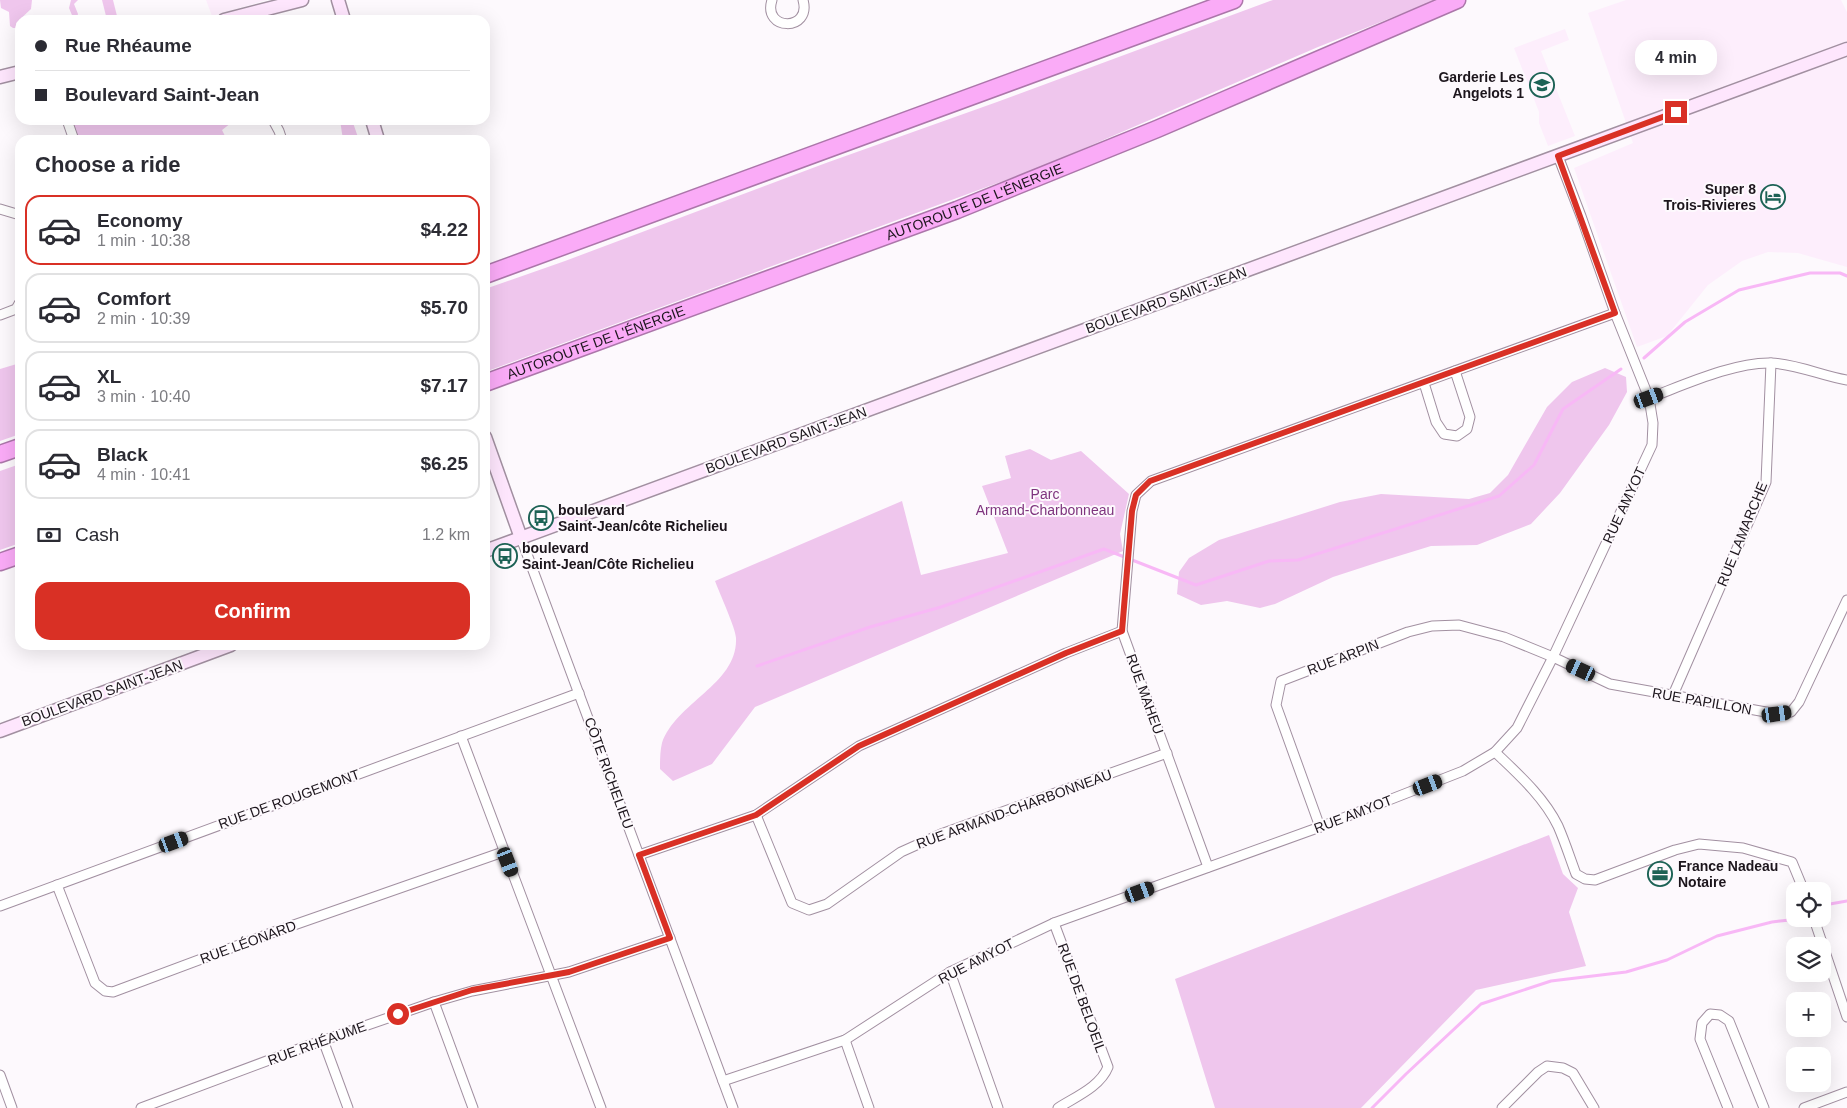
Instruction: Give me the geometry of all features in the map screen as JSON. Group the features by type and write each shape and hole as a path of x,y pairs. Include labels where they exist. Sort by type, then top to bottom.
{"highway":[{"path":"490,273 1234,0"},
{"name":"AUTOROUTE DE L'ÉNERGIE","path":"490,381 957,210 1157,129 1457,0"},
{"path":"0,454 15,449"},
{"path":"0,562 15,557"}],"street":[{"path":"244,15 302,0"},
{"path":"338,0 342,15"},
{"path":"772,0 770,9 772,15 776,20 786,24 798,21 802,17 805,5 803,0"},
{"name":"BOULEVARD SAINT-JEAN","path":"490,549 1847,49"},
{"path":"0,77 15,73"},
{"name":"RUE AMYOT","path":"723,1081 845,1040 950,972 1054,923 1320,827 1463,771 1495,752 1517,728 1652,445 1654,423 1649,398 1615,313 1558,156"},
{"path":"0,209 15,214"},
{"path":"0,315 15,309"},
{"name":"RUE MAHEU","path":"1208,867 1122,631 1132,511 1136,495 1150,481 1615,313"},
{"path":"1649,398 1741,366 1771,363 1801,368 1847,380"},
{"name":"RUE LAMARCHE","path":"1673,695 1766,482 1771,363"},
{"path":"1424,383 1436,422 1444,434 1457,436 1467,429 1470,417 1455,371"},
{"name":"CÔTE RICHELIEU","path":"490,451 733,1108"},
{"name":"RUE PAPILLON","path":"1552,657 1610,684 1777,714 1791,712 1799,702 1847,600"},
{"name":"RUE ARPIN","path":"1320,827 1276,705 1281,681 1408,632 1432,626 1459,625 1504,637 1552,657"},
{"path":"639,855 756,815 859,746 1066,653 1122,631"},
{"name":"BOULEVARD SAINT-JEAN","path":"0,731 218,650"},
{"name":"RUE DE ROUGEMONT","path":"0,906 579,693"},
{"path":"461,736 601,1108"},
{"path":"1495,752 1528,784 1551,815 1576,874 1585,878 1595,880 1675,850 1699,844 1743,848 1792,862 1800,882"},
{"name":"RUE ARMAND-CHARBONNEAU","path":"756,815 792,902 808,910 827,904 900,852 941,834 1167,753"},
{"name":"RUE LÉONARD","path":"57,885 95,982 105,991 113,992 271,933 504,852"},
{"name":"RUE DE BELOEIL","path":"1054,923 1108,1067 1104,1076 1096,1084 1058,1108"},
{"path":"1817,927 1847,1017"},
{"name":"RUE RHÉAUME","path":"141,1108 323,1040 434,1002 472,990 569,972 670,938"},
{"path":"950,972 998,1108"},
{"path":"434,1002 473,1108"},
{"path":"1728,1108 1700,1039 1702,1023 1710,1014 1720,1015 1729,1021 1764,1108"},
{"path":"323,1040 348,1108"},
{"path":"845,1040 869,1108"},
{"path":"1502,1108 1538,1072 1547,1066 1562,1068 1573,1073 1594,1108"},
{"path":"0,1075 12,1108"},
{"path":"1804,1108 1847,1092"}],"shaded area":[{"path":"206,0 267,0 215,15 212,15"},
{"path":"1626,0 1841,0 1847,12 1847,267 1798,253 1768,252 1742,261 1708,285 1667,336 1637,347 1574,168 1633,143 1588,13"},
{"name":"Garderie Les Angelots 1","path":"1565,29 1569,40 1541,51 1575,136 1548,146 1539,123 1539,112 1514,48"}],"green space":[{"path":"0,0 32,0 31,9 25,15 15,15 15,28 10,26 9,12 1,8"},
{"path":"71,0 78,0 74,4 78,15 72,15 69,8"},
{"path":"102,0 113,0 117,15 106,15"},
{"path":"1273,0 1436,0 1318,47 1041,167 490,370 490,287"},
{"path":"228,125 222,130 224,135 74,135 69,126"},
{"path":"341,125 354,125 357,135 342,135"},
{"path":"15,364 15,436 0,441 0,369"},
{"path":"1605,368 1626,377 1627,392 1609,425 1560,493 1531,524 1477,545 1431,546 1379,562 1333,577 1275,604 1260,608 1227,601 1201,605 1177,594 1179,572 1189,558 1219,540 1340,502 1381,494 1469,499 1490,493 1508,475 1547,407 1572,382"},
{"name":"Parc Armand-Charbonneau","path":"1030,449 1051,460 1081,451 1129,494 1120,534 1123,551 755,707 712,764 673,781 660,769 662,743 669,729 717,681 727,668 734,654 735,633 715,581 902,501 921,575 1008,553 982,486 1011,478 1005,456"},
{"path":"15,466 15,545 0,550 0,471"},
{"path":"1549,835 1563,874 1578,888 1569,912 1586,966 1476,990 1361,1108 1215,1108 1175,979"}],"waterway":[{"path":"1644,358 1685,322 1739,290 1810,273 1840,273 1847,276"},
{"path":"757,666 870,627 941,607 1104,549 1196,585 1269,561 1298,560 1499,496 1534,465 1563,409 1621,369"},
{"path":"1831,904 1847,901"},
{"path":"1372,1108 1481,1004 1551,981 1626,972 1667,960 1717,936 1772,922 1786,920"}],"place":[{"name":"Garderie Les Angelots 1","path":"1542,85"},
{"name":"Super 8 Trois-Rivieres","path":"1773,197"},
{"name":"boulevard Saint-Jean/côte Richelieu","path":"541,518"},
{"name":"boulevard Saint-Jean/Côte Richelieu","path":"505,556"},
{"name":"France Nadeau Notaire","path":"1660,874"}],"route":[{"path":"398,1014 472,990 569,972 670,938 639,855 756,815 859,746 1066,653 1122,631 1132,511 1136,495 1150,481 1615,313 1558,156 1676,112"}]}
